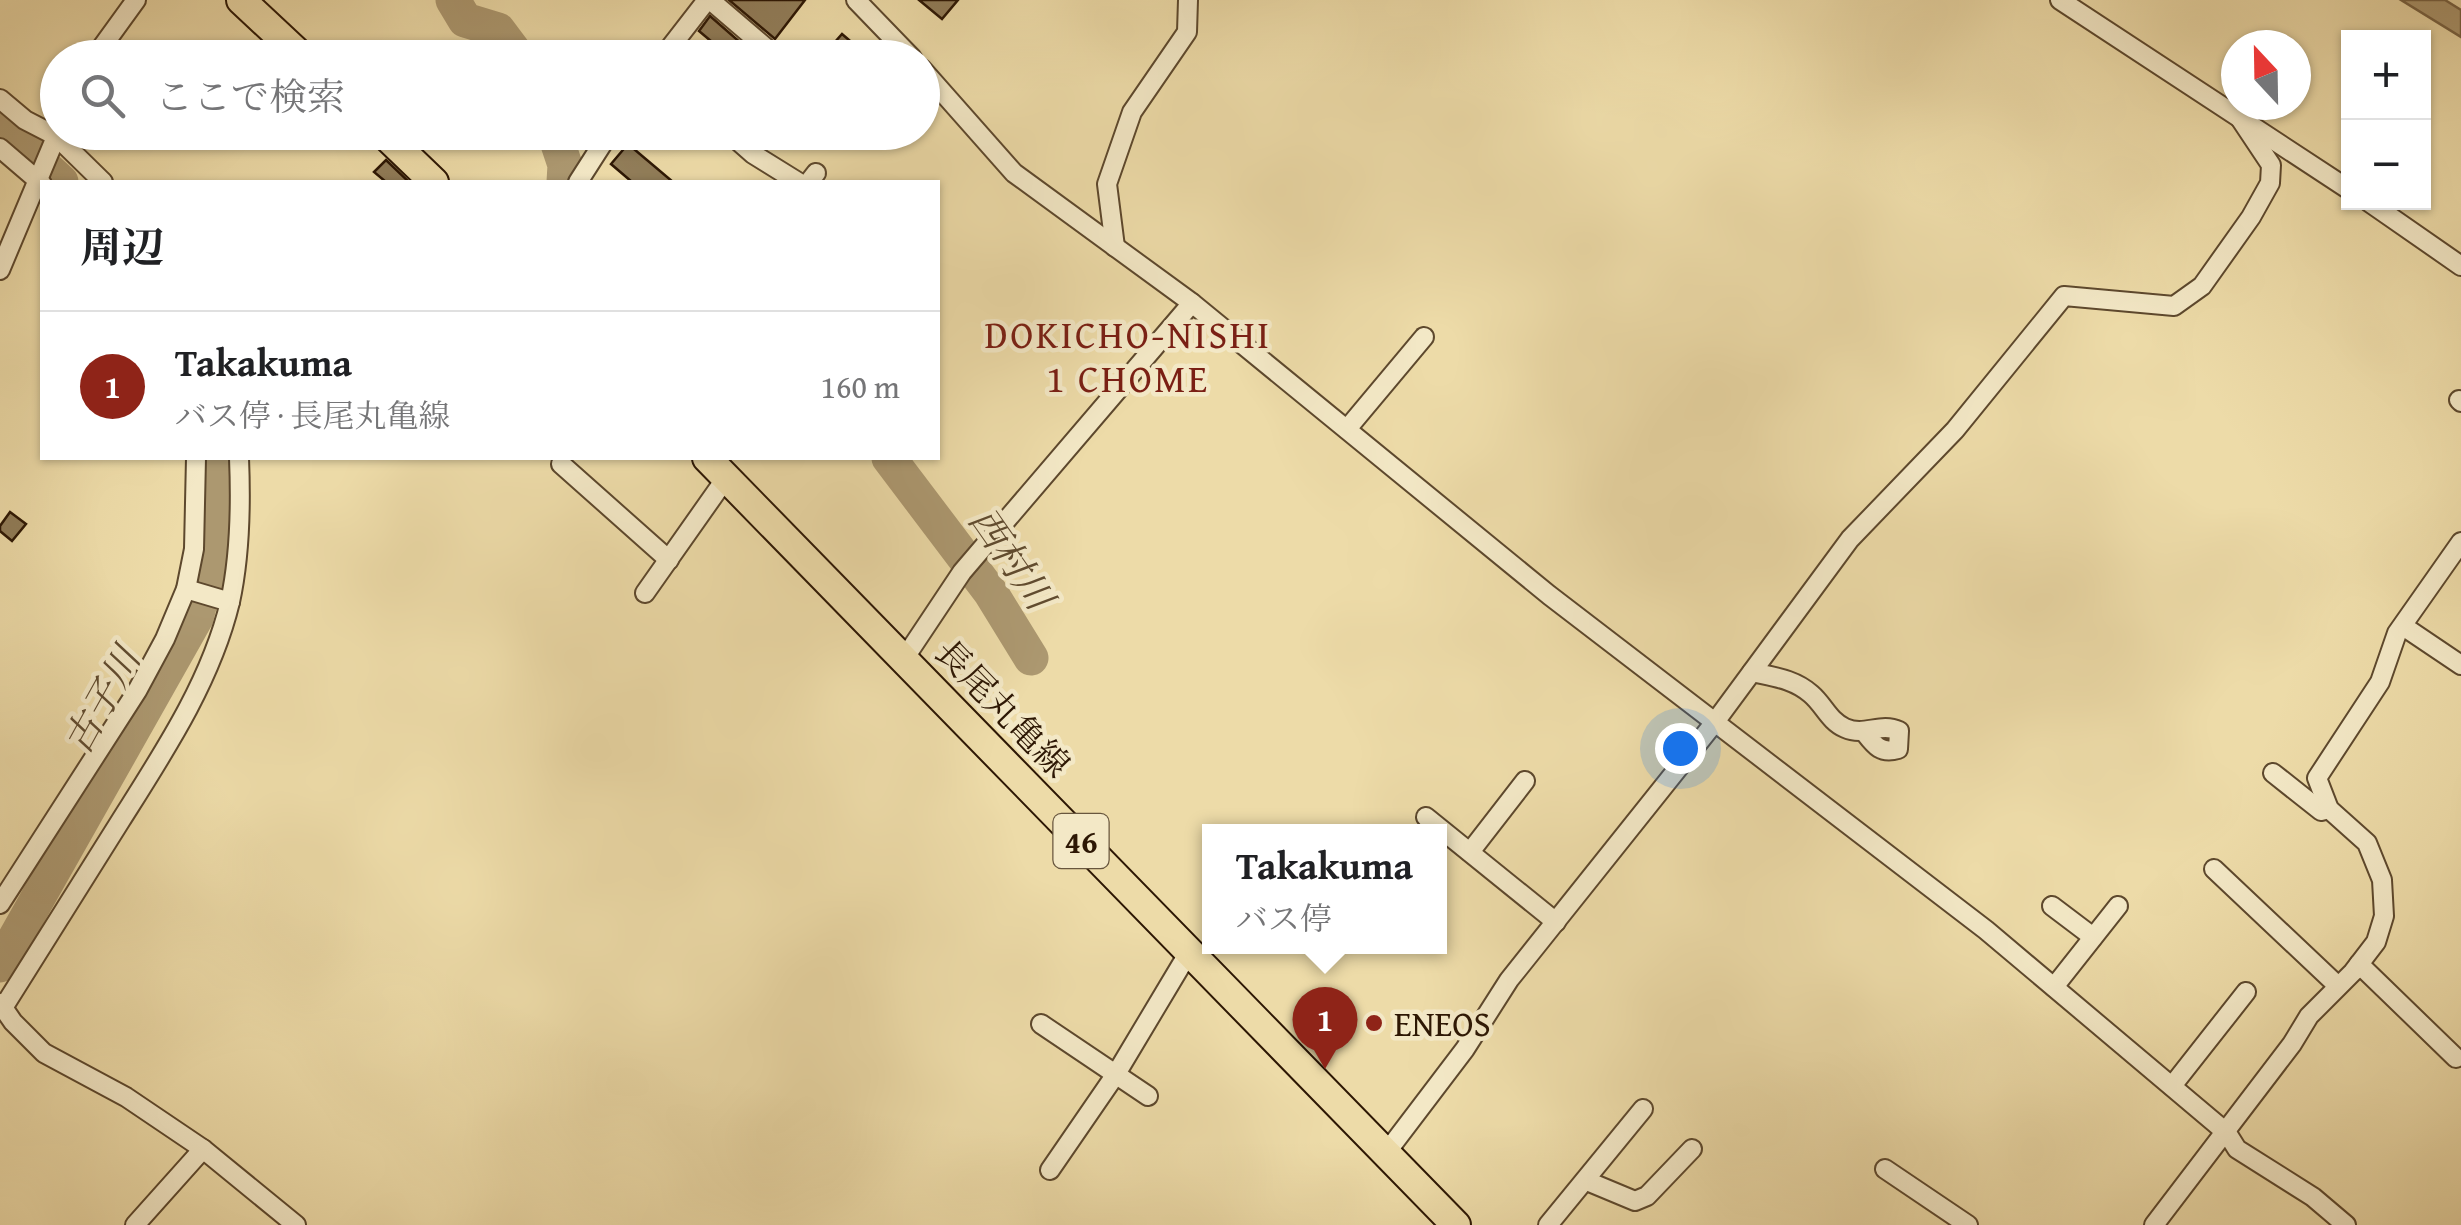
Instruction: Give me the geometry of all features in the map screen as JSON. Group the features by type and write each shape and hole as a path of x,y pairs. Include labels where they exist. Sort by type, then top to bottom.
{"main road":[{"path":"242,0 285,40"},
{"path":"401,150 432,180"},
{"name":"長尾丸亀線","path":"716,468 1456,1225"}],"street":[{"path":"107,40 136,0"},
{"path":"676,40 708,0 756,40"},
{"path":"856,0 895,40"},
{"path":"1116,247 1108,184 1132,112 1187,32 1188,0"},
{"path":"2060,0 2221,107"},
{"path":"940,90 1014,174 1192,304 1549,594 1971,918 2227,1132 2237,1150 2312,1197 2346,1225"},
{"path":"0,100 40,128"},
{"path":"2240,120 2341,185"},
{"path":"1386,1153 1509,980 1715,722 1850,539 1955,430 2064,296 2174,306 2202,286 2270,183 2271,166 2240,120"},
{"path":"0,148 40,179"},
{"path":"0,270 51,150"},
{"path":"70,150 101,180"},
{"path":"579,180 598,150"},
{"path":"748,150 795,180"},
{"path":"2380,210 2461,266"},
{"path":"904,659 962,572 1192,304"},
{"path":"1347,430 1424,337"},
{"path":"0,904 165,639 186,589 197,514 196,460"},
{"path":"239,460 240,511 226,601 186,712 1,1005 44,1053 126,1097 202,1149 296,1225"},
{"path":"561,464 669,560"},
{"path":"646,593 669,560 716,468"},
{"path":"2154,1225 2292,1044 2308,1016 2360,964 2376,942 2384,916 2382,880 2367,843 2329,809 2317,778 2380,682 2402,626 2461,542"},
{"path":"186,589 226,601"},
{"path":"2402,626 2461,665"},
{"path":"1752,672 1793,681 1814,696 1828,716 1844,728 1865,733"},
{"path":"2272,773 2321,810 2329,809"},
{"path":"1470,852 1524,781"},
{"path":"1426,817 1435,824"},
{"path":"1447,834 1556,922"},
{"path":"2214,870 2338,986"},
{"path":"2052,906 2094,937"},
{"path":"2054,987 2118,906"},
{"path":"1050,1170 1116,1074 1189,952"},
{"path":"2360,964 2456,1058"},
{"path":"2172,1086 2246,992"},
{"path":"1042,1024 1148,1096"},
{"path":"1548,1225 1644,1110"},
{"path":"135,1225 202,1149"},
{"path":"1587,1180 1635,1201 1646,1196 1692,1149"},
{"path":"1885,1169 1968,1225"}],"shaded area":[{"path":"2401,0 2445,0 2461,10 2461,37"}],"building":[{"path":"729,0 805,0 775,39"},
{"path":"919,0 958,0 942,19"},
{"path":"710,16 737,40 710,40 699,31"},
{"path":"623,150 635,150 671,180 630,180 611,164"},
{"path":"386,160 407,180 384,180 374,172"},
{"path":"10,512 26,524 12,541 0,531"}],"waterway":[{"name":"西村川","path":"453,0 465,20 498,30 506,40"},
{"name":"古子川","path":"0,126 59,180"},
{"name":"西村川","path":"560,150 564,180"},
{"name":"古子川","path":"0,965 196,618 219,530 214,460"},
{"name":"西村川","path":"891,460 991,593 1031,658"}],"place":[{"name":"ENEOS","path":"1374,1023"},
{"name":"Takakuma","path":"1325,1069"}],"district":[{"name":"DOKICHO-NISHI 1 CHOME","path":"1128,356"}]}
